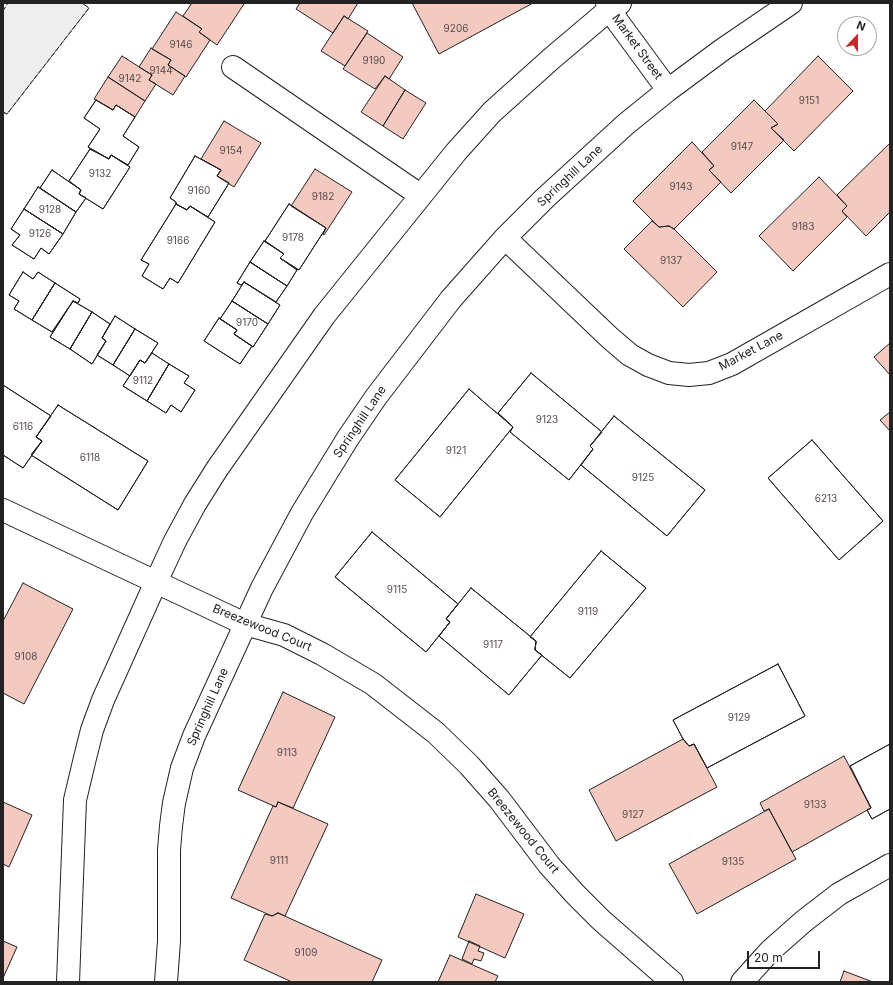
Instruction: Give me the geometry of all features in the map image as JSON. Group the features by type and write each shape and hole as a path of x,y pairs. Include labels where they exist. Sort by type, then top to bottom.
{"street":[{"name":"Springhill Lane","path":"166,982 170,910 169,850 172,814 182,768 194,736 245,624 302,513 348,438 380,391 451,299 505,238 626,124 668,90 722,50 791,3"},
{"name":"Market Street","path":"613,5 668,90"},
{"path":"68,982 75,800 92,730 103,700 156,582 175,541 195,504 217,469 324,316 456,152 492,112 613,5"},
{"path":"233,67 420,195"},
{"name":"Market Lane","path":"505,238 610,338 630,355 648,365 670,373 689,375 709,373 732,364 890,274"},
{"name":"Breezewood Court","path":"3,510 245,624 284,635 322,654 374,684 436,733 469,765 499,799 549,865 575,894 601,920 672,982"},
{"path":"742,982 770,950 804,921 839,894 890,865"}],"shaded area":[{"path":"3,3 82,3 89,8 7,114 3,112"}],"building":[{"path":"192,3 244,4 217,45 199,32 202,29 183,16"},
{"path":"300,3 358,3 348,19 344,16 333,33 296,9"},
{"path":"412,3 533,3 439,54"},
{"path":"176,12 202,29 199,32 210,40 186,77 168,65 171,60 152,49"},
{"path":"344,16 368,31 345,66 321,51"},
{"path":"367,33 403,57 389,79 385,76 375,89 343,69"},
{"path":"151,48 171,60 168,65 185,76 173,95 149,80 152,75 139,67"},
{"path":"122,56 152,75 149,80 156,84 145,101 108,77"},
{"path":"818,56 853,91 794,151 771,128 778,124 765,111"},
{"path":"385,76 405,90 383,126 361,112"},
{"path":"108,77 145,101 135,117 116,105 113,110 94,99"},
{"path":"405,90 426,103 403,139 383,126"},
{"path":"96,100 113,110 116,105 135,117 123,136 139,147 128,165 111,155 109,159 88,147 100,129 84,118"},
{"path":"96,100 113,110 116,105 135,117 123,136 139,147 128,165 111,155 109,159 88,147 100,129 84,118"},
{"path":"754,100 778,124 771,128 784,140 731,193 709,170 714,166 702,152"},
{"path":"224,121 261,143 234,187 217,176 221,170 201,159"},
{"path":"692,142 714,166 709,170 721,182 674,229 669,226 659,227 633,201"},
{"path":"890,143 890,212 866,236 842,211 847,206 837,195"},
{"path":"90,149 109,159 111,155 130,167 103,209 79,194 81,190 69,181"},
{"path":"90,149 109,159 111,155 130,167 103,209 79,194 81,190 69,181"},
{"path":"195,156 221,170 217,176 229,183 208,217 190,206 187,210 176,204 176,202 170,198"},
{"path":"195,156 221,170 217,176 229,183 208,217 190,206 187,210 176,204 176,202 170,198"},
{"path":"315,169 352,192 324,235 323,234 326,228 291,206"},
{"path":"52,170 81,190 79,194 86,198 76,212 40,188"},
{"path":"52,170 81,190 79,194 86,198 76,212 40,188"},
{"path":"819,177 847,206 842,211 847,217 793,271 759,236"},
{"path":"38,187 76,212 63,234 24,209"},
{"path":"38,187 76,212 63,234 24,209"},
{"path":"176,204 187,210 190,206 215,222 178,283 170,278 163,289 142,276 149,264 141,260"},
{"path":"176,204 187,210 190,206 215,222 178,283 170,278 163,289 142,276 149,264 141,260"},
{"path":"289,204 326,228 299,270 280,258 284,254 265,241"},
{"path":"289,204 326,228 299,270 280,258 284,254 265,241"},
{"path":"24,209 63,234 49,254 41,248 34,259 12,245 20,235 11,229"},
{"path":"24,209 63,234 49,254 41,248 34,259 12,245 20,235 11,229"},
{"path":"652,221 659,227 669,226 674,229 717,272 683,307 624,249"},
{"path":"264,241 284,254 280,258 297,270 287,286 250,262"},
{"path":"264,241 284,254 280,258 297,270 287,286 250,262"},
{"path":"250,262 287,286 276,302 244,282 241,285 237,283"},
{"path":"250,262 287,286 276,302 244,282 241,285 237,283"},
{"path":"23,272 33,279 38,272 55,283 32,320 14,309 19,301 9,295"},
{"path":"23,272 33,279 38,272 55,283 32,320 14,309 19,301 9,295"},
{"path":"244,282 280,305 268,324 232,301"},
{"path":"244,282 280,305 268,324 232,301"},
{"path":"55,283 80,299 78,303 73,301 52,332 32,320"},
{"path":"55,283 80,299 78,303 73,301 52,332 32,320"},
{"path":"73,301 92,312 70,349 50,337"},
{"path":"73,301 92,312 70,349 50,337"},
{"path":"232,301 268,324 253,347 234,334 237,330 220,319"},
{"path":"232,301 268,324 253,347 234,334 237,330 220,319"},
{"path":"92,312 110,324 102,338 106,341 92,364 70,349"},
{"path":"92,312 110,324 102,338 106,341 92,364 70,349"},
{"path":"115,316 135,329 113,365 97,355 106,341 102,338"},
{"path":"115,316 135,329 113,365 97,355 106,341 102,338"},
{"path":"219,318 237,330 234,334 252,346 240,364 204,341"},
{"path":"219,318 237,330 234,334 252,346 240,364 204,341"},
{"path":"135,329 158,343 145,363 140,360 130,376 113,365"},
{"path":"135,329 158,343 145,363 140,360 130,376 113,365"},
{"path":"890,343 890,375 874,357"},
{"path":"152,353 169,364 147,401 123,386 140,360 145,363"},
{"path":"152,353 169,364 147,401 123,386 140,360 145,363"},
{"path":"169,364 189,376 184,383 195,390 181,412 171,405 166,413 147,401"},
{"path":"169,364 189,376 184,383 195,390 181,412 171,405 166,413 147,401"},
{"path":"531,373 602,432 590,446 593,449 569,480 510,432 513,427 498,413"},
{"path":"531,373 602,432 590,446 593,449 569,480 510,432 513,427 498,413"},
{"path":"3,385 51,416 36,437 42,441 23,468 3,455"},
{"path":"3,385 51,416 36,437 42,441 23,468 3,455"},
{"path":"469,389 513,427 440,517 395,480"},
{"path":"469,389 513,427 440,517 395,480"},
{"path":"58,405 148,461 118,510 31,455 42,441 36,437"},
{"path":"58,405 148,461 118,510 31,455 42,441 36,437"},
{"path":"890,412 890,431 880,420"},
{"path":"614,416 705,490 667,536 581,465 593,449 590,446"},
{"path":"614,416 705,490 667,536 581,465 593,449 590,446"},
{"path":"812,440 883,521 839,560 768,478"},
{"path":"812,440 883,521 839,560 768,478"},
{"path":"372,532 458,604 446,619 450,622 426,652 335,577"},
{"path":"372,532 458,604 446,619 450,622 426,652 335,577"},
{"path":"601,551 646,588 570,678 535,650 536,641 530,637"},
{"path":"601,551 646,588 570,678 535,650 536,641 530,637"},
{"path":"23,583 73,609 24,704 3,693 3,621"},
{"path":"471,588 536,641 535,650 542,655 509,695 439,636 450,622 446,619"},
{"path":"471,588 536,641 535,650 542,655 509,695 439,636 450,622 446,619"},
{"path":"778,664 805,716 707,768 694,744 689,746 683,739 673,720"},
{"path":"778,664 805,716 707,768 694,744 689,746 683,739 673,720"},
{"path":"283,692 335,717 293,808 278,802 276,807 238,790"},
{"path":"683,739 689,746 694,744 717,787 616,841 589,790"},
{"path":"890,744 890,809 872,819 867,810 871,808 850,766"},
{"path":"890,744 890,809 872,819 867,810 871,808 850,766"},
{"path":"844,756 871,808 792,852 769,809 764,811 760,803"},
{"path":"3,802 32,815 9,867 3,864"},
{"path":"278,802 328,824 285,916 278,913 272,916 231,898 273,806 276,807"},
{"path":"769,809 796,859 697,914 669,864"},
{"path":"476,894 524,914 505,958 458,937"},
{"path":"278,913 382,960 372,982 292,982 244,960 265,914 272,916"},
{"path":"3,941 17,947 3,978"},
{"path":"469,941 480,946 478,951 484,953 481,961 474,959 472,964 462,959"},
{"path":"450,955 498,976 495,982 438,982"},
{"path":"844,971 873,982 840,982"}],"fence":[{"path":"3,11 8,3"},
{"path":"3,112 7,114 89,8 82,3"}]}
